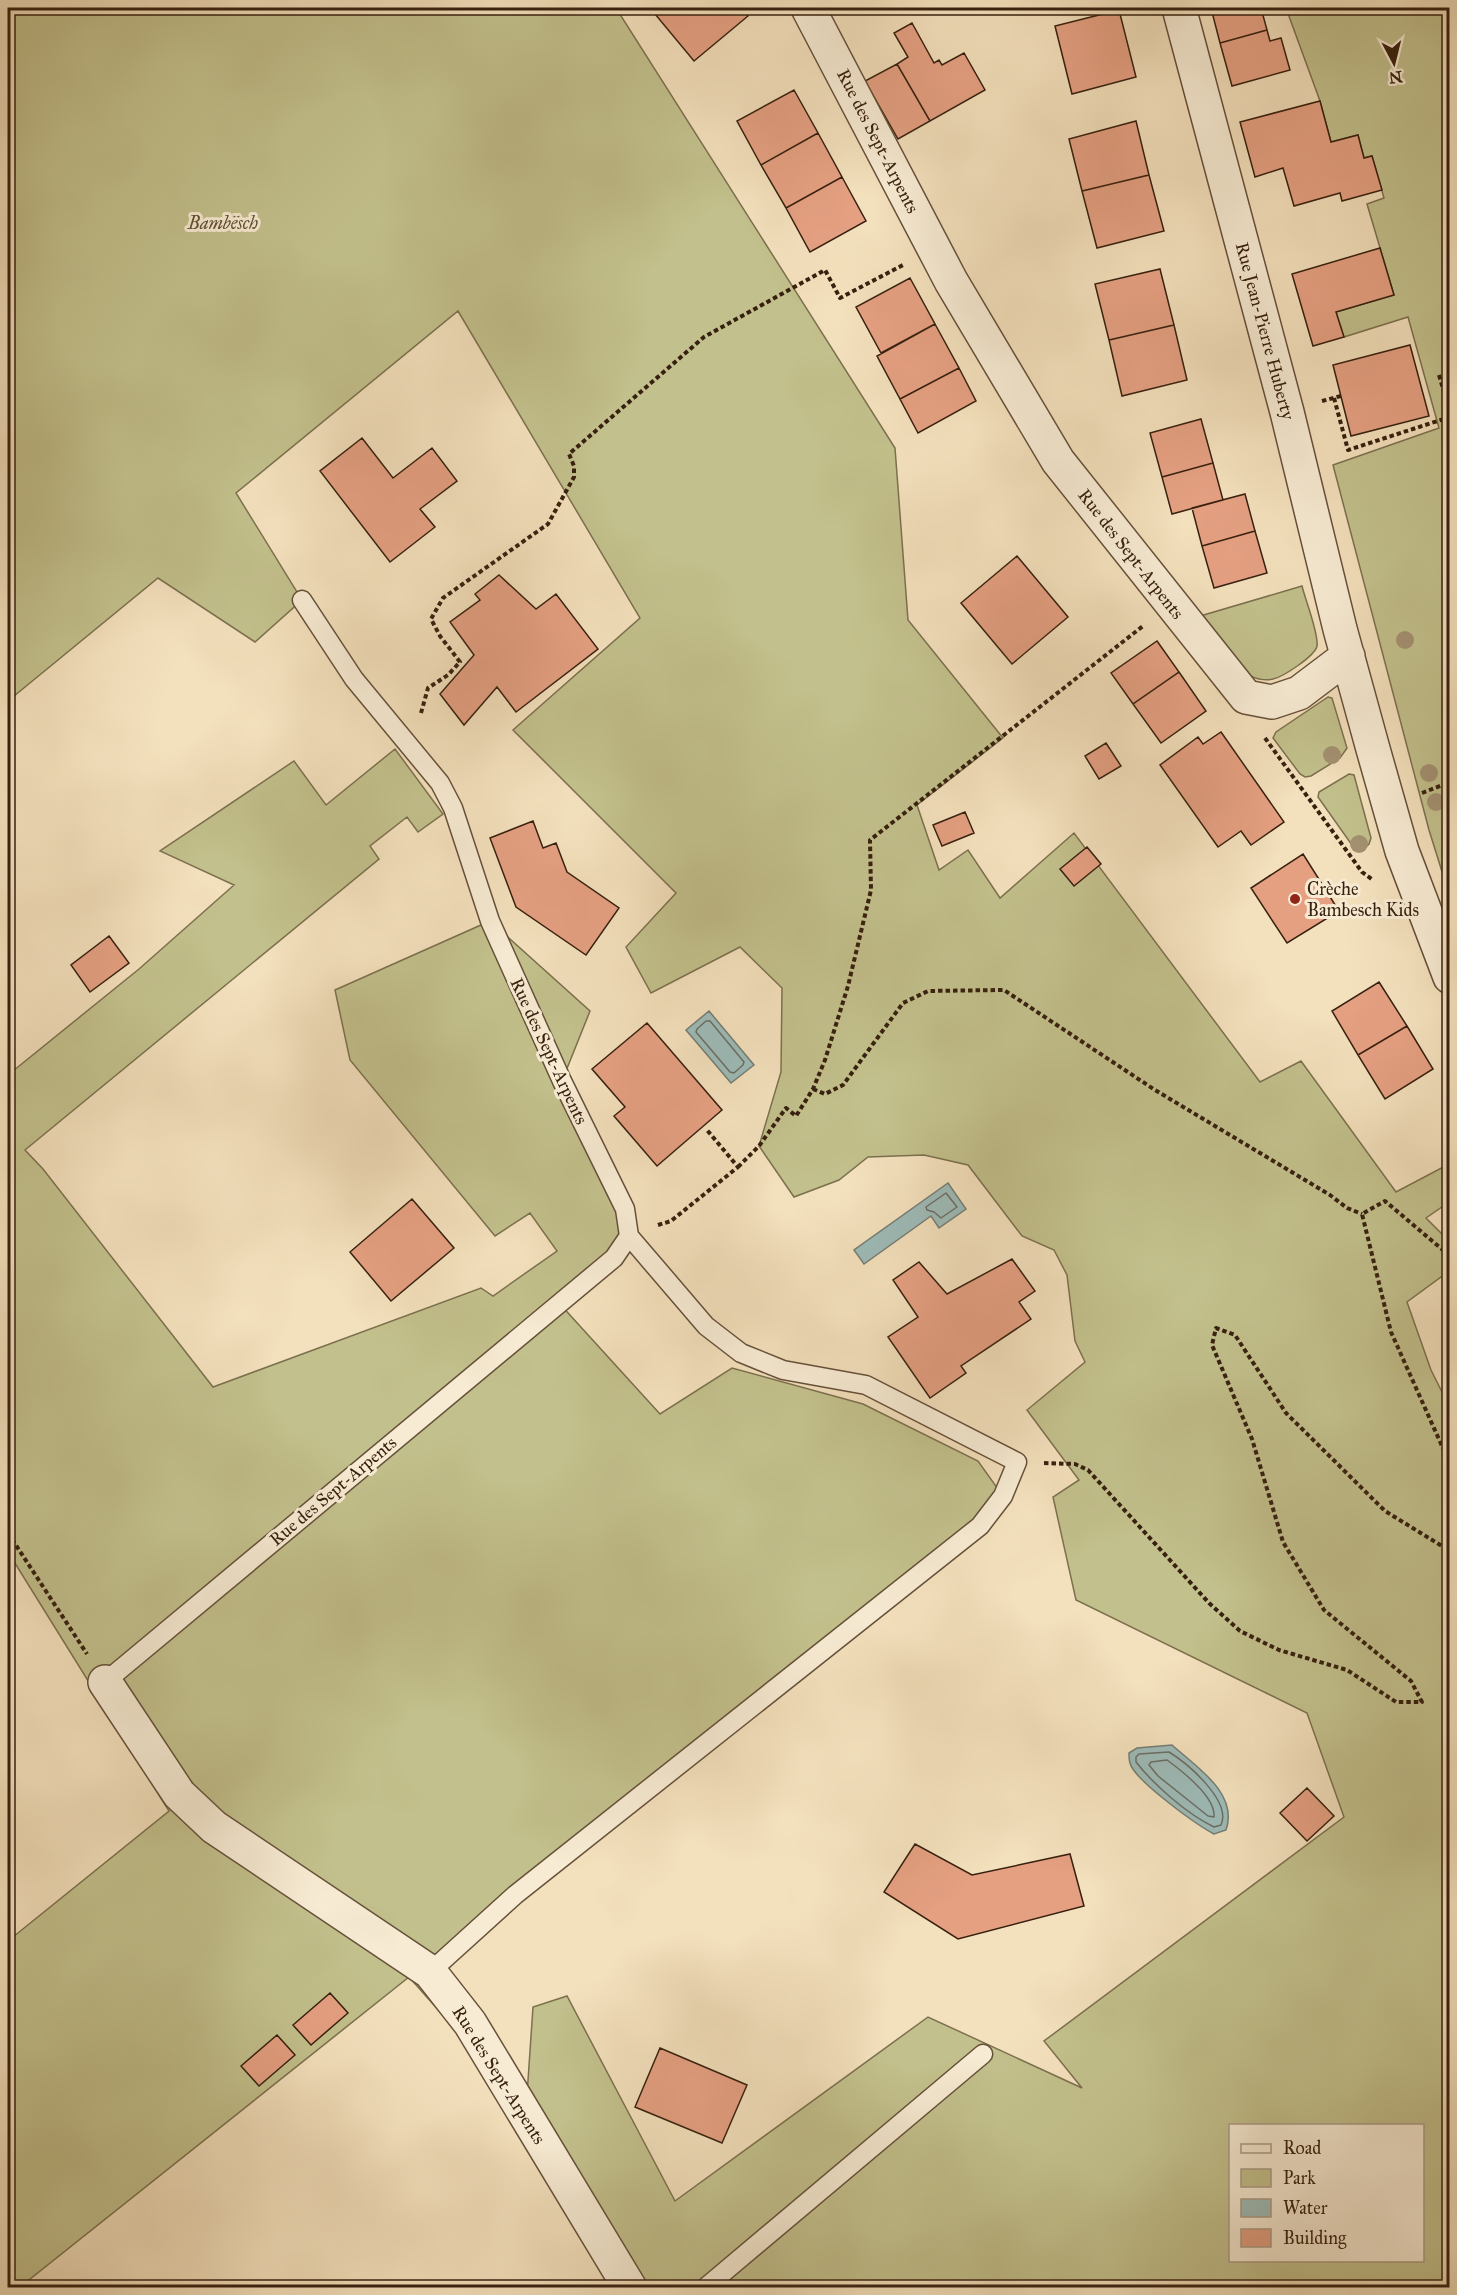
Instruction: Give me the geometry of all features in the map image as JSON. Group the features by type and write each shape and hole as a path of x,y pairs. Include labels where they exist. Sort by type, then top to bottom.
{"street":[{"name":"Rue des Sept-Arpents","path":"808,8 934,248 1016,393 1058,461 1245,697"},
{"name":"Rue Jean-Pierre Huberty","path":"1179,8 1287,412 1348,656"},
{"path":"1245,697 1272,702 1299,693 1348,656 1402,851 1449,976"},
{"name":"Rue des Sept-Arpents","path":"105,1682 179,1794 214,1827 430,1972 470,2023 630,2288"}],"lane":[{"name":"Rue des Sept-Arpents","path":"105,1682 614,1258 629,1236 625,1209 562,1081 490,921 453,808 440,783 354,679 302,600"},
{"path":"430,1972 515,1896 980,1526 1003,1496 1017,1462 866,1385 783,1370 741,1353 706,1326 629,1236"},
{"path":"705,2288 983,2054"}],"path":[{"path":"411,749 428,688 448,675 460,662 440,636 431,619 443,598 548,524 574,477 574,466 569,454 704,337 825,270 840,298 934,248"},
{"path":"1334,398 1348,450 1449,415 1439,375"},
{"path":"629,1236 671,1221 738,1167 759,1146 786,1108 796,1116 813,1089 825,1060 848,986 871,890 870,840 1170,604"},
{"path":"1245,697 1266,740 1362,872 1380,885"},
{"path":"813,1089 825,1094 843,1085 903,1003 928,991 1004,990 1155,1090 1330,1195 1347,1208 1362,1214"},
{"path":"707,1130 738,1167"},
{"path":"1362,1214 1385,1201 1449,1256"},
{"path":"1362,1214 1391,1332 1449,1464"},
{"path":"1017,1462 1075,1464 1088,1470 1209,1603 1240,1631 1279,1650 1347,1670 1396,1702 1422,1702 1411,1681 1324,1610 1282,1542 1252,1439 1212,1345 1216,1328 1234,1335 1286,1413 1385,1511 1449,1551"},
{"path":"8,1533 105,1682"}],"green space":[{"name":"Bambësch","path":"8,8 616,8 895,448 908,620 1003,738 917,805 939,870 968,850 1000,898 1074,833 1260,1082 1301,1061 1396,1192 1449,1164 1449,1202 1426,1218 1449,1241 1449,1271 1407,1302 1431,1370 1450,1408 1449,2287 612,2287 457,2031 409,1977 20,2287 8,2287 8,1941 169,1811 8,1552 8,1075 139,969 234,885 160,851 294,761 326,805 395,749 443,814 418,832 407,817 370,846 379,859 25,1150 43,1169 213,1387 481,1288 493,1296 557,1251 530,1213 495,1236 350,1060 335,990 490,921 590,1011 562,1081 629,1236 559,1303 660,1414 732,1368 863,1404 978,1461 1003,1496 441,1961 527,2095 533,2007 567,1996 675,2201 928,2017 1082,2088 1044,2041 1344,1817 1307,1713 1076,1600 1053,1497 1079,1480 1027,1410 1085,1362 1075,1341 1067,1275 1054,1250 1022,1236 968,1165 924,1155 868,1157 839,1180 794,1197 759,1146 781,1072 782,988 740,947 651,993 626,947 676,893 513,730 640,618 458,311 236,493 302,600 255,642 158,578 8,701"},
{"path":"1286,8 1449,8 1449,894 1429,830 1333,465 1439,428 1408,317 1344,337 1336,312 1394,295 1367,204 1384,198 1372,156 1364,158 1358,135 1331,142 1320,101"},
{"path":"1302,586 1314,625 1317,646 1311,655 1298,666 1273,679 1250,676 1197,617"},
{"path":"1328,697 1332,698 1347,748 1340,758 1311,776 1305,777 1300,774 1273,738 1276,732"},
{"path":"1349,774 1354,775 1371,838 1369,844 1361,851 1354,848 1318,797 1319,792"}],"water":[{"path":"709,1011 754,1065 731,1083 686,1030"},
{"path":"948,1183 966,1209 939,1228 931,1216 864,1264 854,1250"},
{"path":"1172,1745 1203,1771 1221,1792 1228,1817 1226,1830 1214,1834 1206,1829 1167,1802 1134,1771 1129,1753 1137,1748"}],"building":[{"path":"650,8 741,8 748,16 694,61"},
{"path":"1211,8 1261,8 1267,30 1220,43"},
{"path":"1119,10 1136,77 1072,94 1055,26"},
{"path":"912,23 934,63 939,60 942,65 964,53 985,90 930,121 897,64 908,57 894,33"},
{"path":"1267,30 1270,41 1281,38 1290,70 1232,86 1220,43"},
{"path":"897,64 930,121 898,139 865,81"},
{"path":"794,90 818,133 761,165 737,121"},
{"path":"1320,101 1331,142 1358,135 1364,158 1372,156 1382,190 1342,201 1340,193 1294,206 1283,168 1255,177 1240,122"},
{"path":"1136,121 1149,175 1082,191 1069,139"},
{"path":"818,133 842,177 786,208 761,165"},
{"path":"1149,175 1164,231 1097,248 1082,191"},
{"path":"842,177 866,221 810,252 786,208"},
{"path":"1380,248 1394,295 1336,312 1344,337 1313,346 1292,274"},
{"path":"1160,269 1174,325 1109,340 1095,284"},
{"path":"910,278 935,324 881,353 856,307"},
{"path":"935,324 959,368 900,399 877,356"},
{"path":"1174,325 1187,380 1122,396 1109,340"},
{"path":"1410,345 1429,416 1351,436 1333,365"},
{"path":"959,368 976,401 918,433 900,399"},
{"path":"1201,419 1213,463 1162,477 1150,433"},
{"path":"362,438 393,478 432,448 457,481 420,509 435,527 390,562 320,471"},
{"path":"1213,463 1223,500 1172,514 1162,477"},
{"path":"1245,494 1255,531 1202,546 1192,508"},
{"path":"1255,531 1267,573 1214,588 1202,546"},
{"path":"1017,556 1068,617 1012,664 961,603"},
{"path":"499,575 536,609 556,594 598,649 516,712 497,687 464,725 440,694 474,655 450,622 480,600 475,594"},
{"path":"1157,641 1179,672 1133,704 1111,673"},
{"path":"1179,672 1206,711 1161,743 1133,704"},
{"path":"1221,732 1284,822 1251,845 1241,831 1218,847 1160,765 1198,737 1203,744"},
{"path":"1106,743 1121,766 1099,779 1085,756"},
{"path":"965,812 974,833 942,846 933,825"},
{"path":"533,821 543,848 556,843 567,872 619,908 586,955 516,907 490,838"},
{"path":"1087,847 1101,864 1074,886 1060,869"},
{"name":"Crèche Bambesch Kids","path":"1303,854 1339,911 1287,943 1251,888"},
{"path":"109,936 129,963 90,992 71,965"},
{"path":"1379,982 1407,1026 1358,1055 1332,1011"},
{"path":"647,1023 722,1110 657,1166 614,1116 625,1107 592,1069"},
{"path":"1407,1026 1433,1069 1385,1099 1358,1055"},
{"path":"412,1199 454,1248 391,1301 350,1252"},
{"path":"1450,1228 1450,1239 1443,1233"},
{"path":"1012,1259 1035,1291 1019,1302 1031,1319 961,1366 966,1373 930,1398 888,1337 918,1317 893,1280 919,1262 947,1294"},
{"path":"1307,1788 1334,1816 1307,1841 1280,1813"},
{"path":"915,1844 972,1875 1070,1854 1084,1906 958,1939 884,1892"},
{"path":"330,1993 348,2013 311,2045 293,2025"},
{"path":"277,2035 295,2055 259,2086 241,2066"},
{"path":"660,2048 747,2085 722,2143 635,2107"}],"place":[{"name":"Crèche Bambesch Kids","path":"1295,899"}]}
